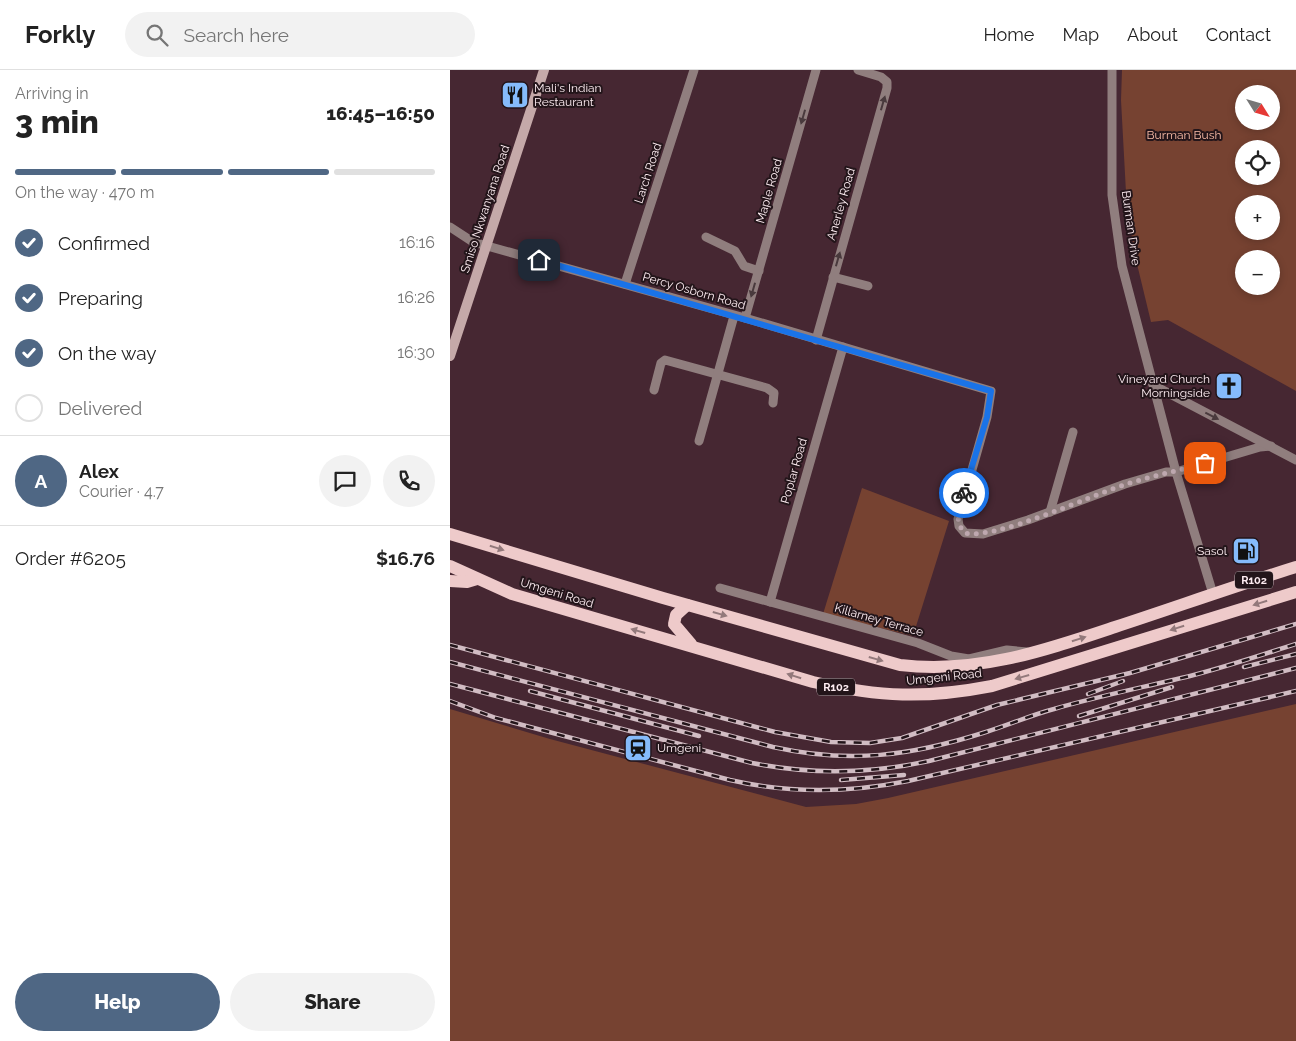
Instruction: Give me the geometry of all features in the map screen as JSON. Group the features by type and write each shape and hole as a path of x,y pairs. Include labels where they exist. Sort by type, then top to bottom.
{"main road":[{"name":"Umgeni Road","path":"450,534 900,666 950,668 979,665 1032,653 1296,567"},
{"name":"Umgeni Road","path":"450,566 521,596 813,682 856,692 887,695 930,695 992,686 1296,592"},
{"path":"450,581 467,582 478,579"},
{"path":"687,605 676,615 674,624 693,646"}],"street":[{"name":"Smiso Nkwanyana Road","path":"450,356 544,70"},
{"name":"Larch Road","path":"625,284 694,70"},
{"name":"Maple Road","path":"746,318 816,70"},
{"name":"Anerley Road","path":"816,340 887,88 886,82 881,77 858,70"},
{"name":"Burman Drive","path":"1112,70 1112,195 1122,266 1176,472 1213,594"},
{"name":"Percy Osborn Road","path":"450,227 462,237 487,246 746,318 991,391 987,417 961,506 958,519 959,526 965,533 983,534 1050,512"},
{"path":"706,237 735,251 744,266 759,271"},
{"path":"833,278 868,286"},
{"path":"699,441 734,316"},
{"name":"Poplar Road","path":"770,602 843,347"},
{"path":"654,390 661,363 665,360 771,390 774,393 773,403"},
{"path":"1154,385 1296,460"},
{"path":"1050,512 1073,432"},
{"path":"1050,512 1125,484 1166,472 1176,472 1260,447 1271,446"},
{"name":"Killarney Terrace","path":"720,588 918,643 960,658 976,658 1006,650 1032,653"}],"green space":[{"name":"Burman Bush","path":"1122,70 1296,70 1296,391 1168,320 1151,322 1127,211 1121,100"},
{"path":"862,488 949,521 913,636 823,614"},
{"path":"1296,704 1296,1041 450,1041 450,709 550,739 806,807 856,804 888,798"}],"railway":[{"path":"450,645 775,732 831,742 870,743 902,738 997,705 1130,673 1296,624"},
{"path":"450,662 773,747 801,752 854,756 880,755 932,747 995,729 1045,711 1203,672 1296,644"},
{"path":"1244,667 1296,654"},
{"path":"450,684 752,763 797,770 862,771 929,761 1296,668"},
{"path":"1088,694 1123,681"},
{"path":"1079,716 1172,687"},
{"path":"530,691 699,736"},
{"path":"450,701 496,718 730,780 752,785 797,790 841,790 908,781 1296,691"},
{"path":"841,780 904,775"}],"way so far":[{"path":"964,493 958,519 959,526 965,533 983,534 1028,520 1125,484 1205,463"}],"place":[{"name":"Mali's Indian Restaurant","path":"515,95"},
{"name":"Vineyard Church Morningside","path":"1229,386"},
{"name":"Sasol","path":"1246,551"},
{"name":"Umgeni","path":"638,748"}],"route":[{"path":"539,260 746,318 991,391 987,417 964,493"}]}
